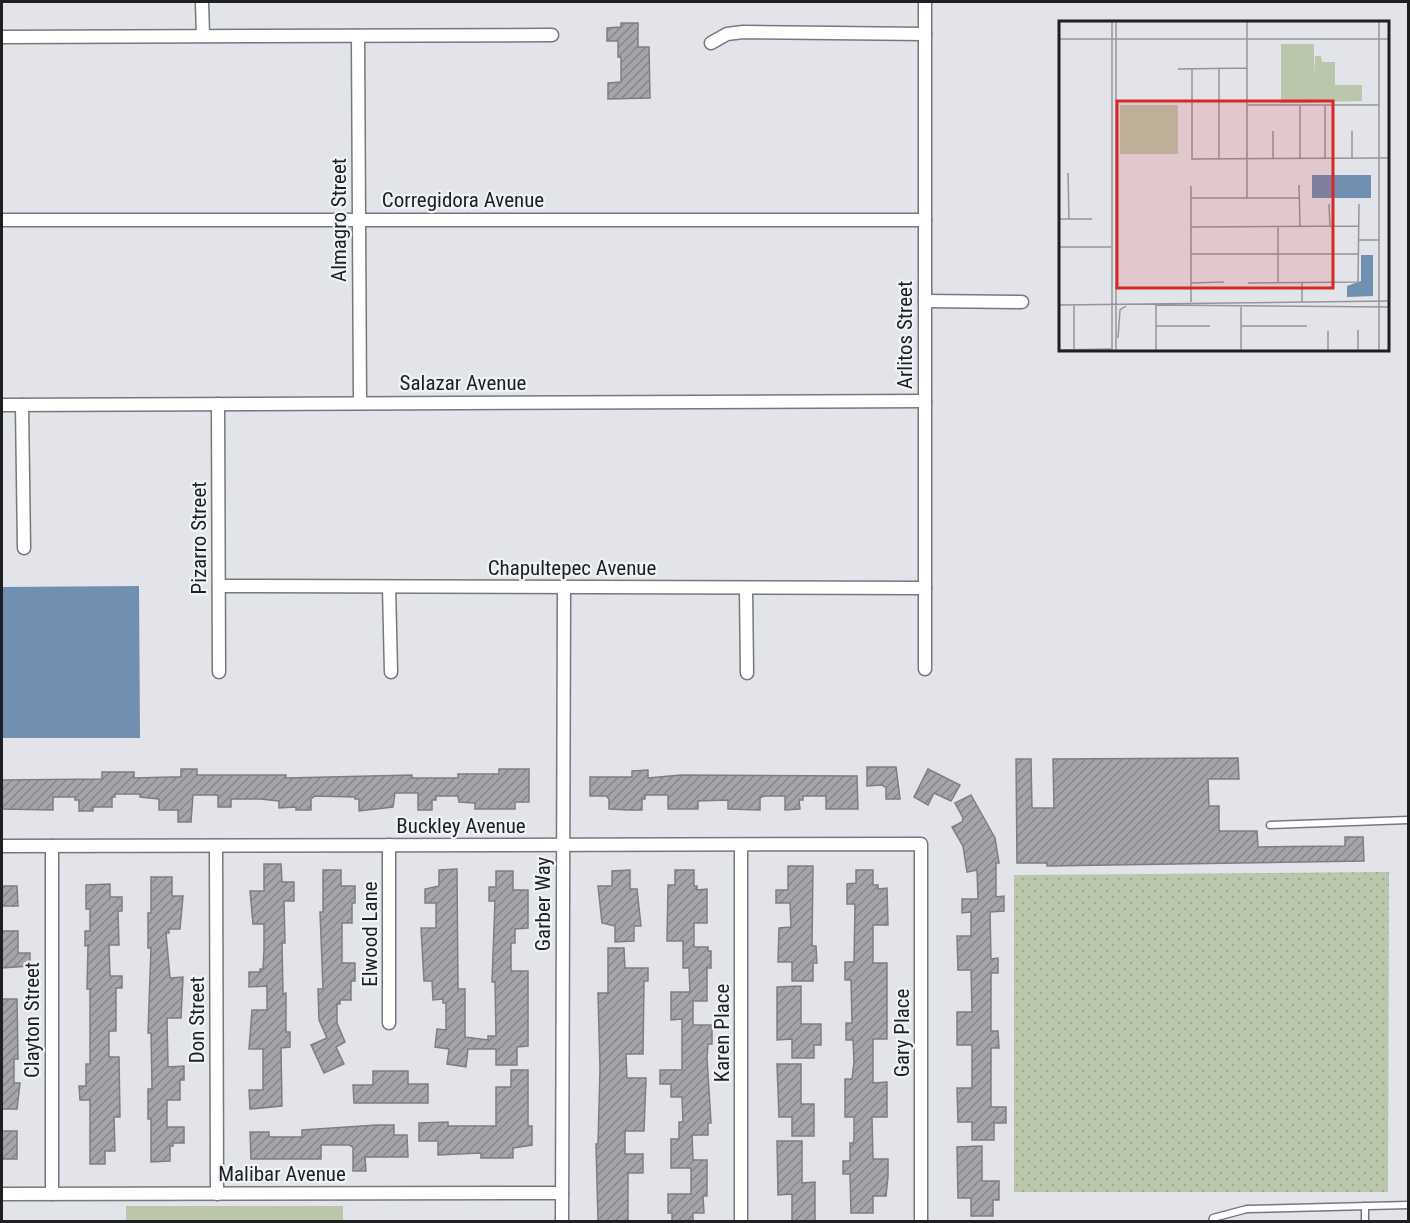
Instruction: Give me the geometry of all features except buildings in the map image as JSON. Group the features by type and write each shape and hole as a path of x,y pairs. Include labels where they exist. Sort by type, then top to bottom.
{"street":[{"path":"202,2 202,36"},
{"name":"Arlitos Street","path":"925,2 925,669"},
{"path":"711,43 726,34 743,32 925,34"},
{"path":"2,37 552,35"},
{"name":"Almagro Street","path":"358,36 360,403"},
{"name":"Corregidora Avenue","path":"2,219 925,220"},
{"path":"925,301 1022,302"},
{"name":"Salazar Avenue","path":"2,405 925,401"},
{"name":"Pizarro Street","path":"218,404 219,672"},
{"path":"22,405 24,548"},
{"name":"Chapultepec Avenue","path":"219,586 925,588"},
{"path":"389,586 391,672"},
{"name":"Garber Way","path":"562,1221 564,587"},
{"path":"746,588 747,673"},
{"name":"Buckley Avenue","path":"2,846 921,844"},
{"name":"Gary Place","path":"921,844 921,1221"},
{"name":"Elwood Lane","path":"389,845 389,1023"},
{"name":"Karen Place","path":"741,845 741,1221"},
{"name":"Clayton Street","path":"52,846 52,1194"},
{"name":"Don Street","path":"216,846 217,1194"},
{"name":"Malibar Avenue","path":"2,1194 562,1193"}],"lane":[{"path":"1270,825 1408,820"},
{"path":"1212,1221 1213,1218 1246,1209 1408,1204"},
{"path":"1365,1206 1365,1221"}],"green space":[{"path":"1389,872 1388,1192 1014,1192 1014,875"},
{"path":"126,1206 343,1206 343,1221 126,1221"}],"water":[{"path":"139,586 140,738 2,738 2,587"}]}
